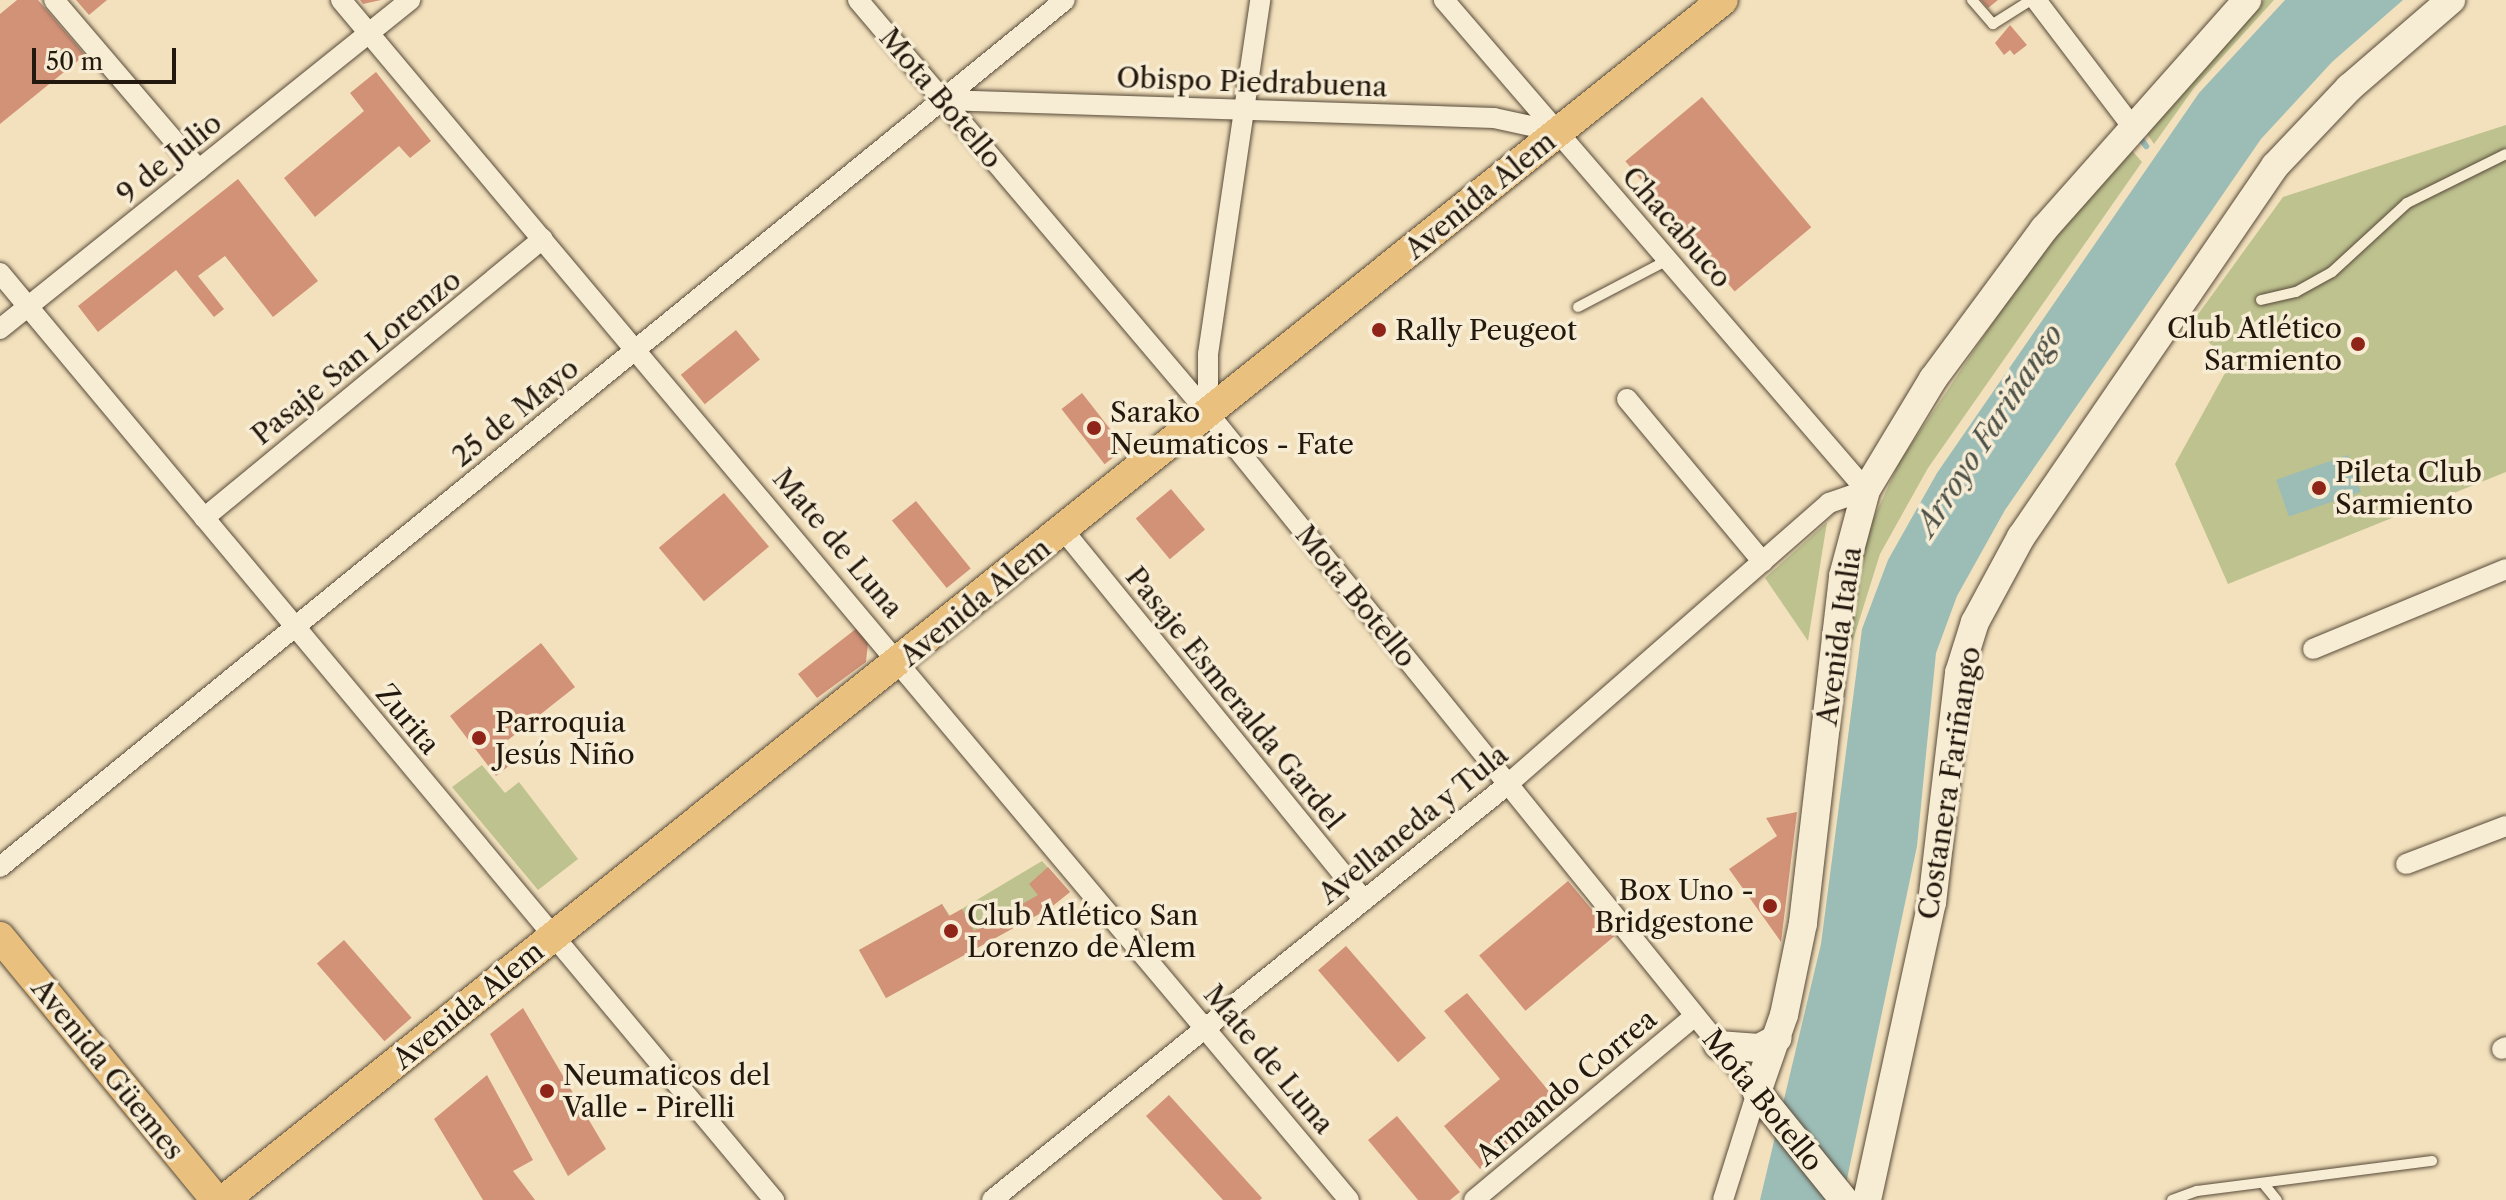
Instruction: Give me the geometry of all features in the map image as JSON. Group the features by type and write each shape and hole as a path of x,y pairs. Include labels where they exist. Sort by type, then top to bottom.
{"main road":[{"name":"Avenida Alem","path":"224,1200 1064,531 1723,0"},
{"name":"Avenida Güemes","path":"0,937 216,1200"}],"street":[{"path":"54,0 199,170"},
{"name":"Mate de Luna","path":"341,0 901,661 1349,1200"},
{"name":"9 de Julio","path":"0,329 410,0"},
{"name":"Mota Botello","path":"858,0 1208,413 1844,1200"},
{"name":"25 de Mayo","path":"0,867 1065,0"},
{"path":"1208,413 1208,354 1260,0"},
{"name":"Chacabuco","path":"1444,0 1866,490"},
{"path":"2034,0 2131,125"},
{"name":"Avenida Italia","path":"1723,1200 1765,1102 1803,923 1843,576 1866,490 1924,392 2002,283 2131,125 2247,0"},
{"name":"Costanera Fariñango","path":"1867,1200 1932,903 1959,673 1975,622 2021,537 2275,166 2349,88 2451,0"},
{"name":"Obispo Piedrabuena","path":"943,100 1494,118 1558,132"},
{"name":"Pasaje San Lorenzo","path":"204,518 543,239"},
{"name":"Zurita","path":"0,273 774,1200"},
{"path":"1627,399 1763,562"},
{"name":"Avellaneda y Tula","path":"992,1200 1507,785 1829,503 1866,490"},
{"name":"Pasaje Esmeralda Gardel","path":"1064,531 1364,900"},
{"path":"2313,649 2506,569"},
{"path":"2406,864 2506,826"},
{"name":"Armando Correa","path":"1474,1200 1694,1017"},
{"path":"1718,1045 1759,1048 1778,1038"}],"lane":[{"path":"1972,0 1993,24 2034,0"},
{"path":"2261,300 2296,292 2332,272 2407,203 2506,154"},
{"path":"1578,307 1668,260"},
{"path":"2172,1200 2263,1183 2432,1161"},
{"path":"2263,1183 2277,1200"}],"green space":[{"path":"2264,0 2274,0 2194,88 2154,144 2145,131"},
{"name":"Club Atlético Sarmiento","path":"2506,125 2506,472 2228,584 2175,464 2230,364 2191,324 2283,197"},
{"path":"2129,147 2142,162 1928,468 1880,554 1844,669 1853,582 1864,539 1900,461 2044,246"},
{"path":"1827,522 1808,641 1765,578"},
{"path":"482,765 505,793 519,782 578,859 538,890 452,787"},
{"name":"Club Atlético San Lorenzo de Alem","path":"1042,861 1070,892 1050,908 886,998 859,950 942,904 950,916"}],"water":[{"name":"Arroyo Fariñango","path":"2285,0 2403,0 2332,62 2261,139 2005,510 1957,596 1936,653 1917,846 1847,1179 1838,1200 1760,1200 1821,944 1862,629 1888,560 1937,473 2199,93"},
{"name":"Pileta Club Sarmiento","path":"2348,455 2361,492 2289,517 2276,480"}],"building":[{"path":"17,0 38,0 85,55 0,124 0,14"},
{"path":"76,0 107,0 89,15"},
{"path":"360,0 381,0 363,4"},
{"path":"1981,0 1998,0 1988,8"},
{"path":"2010,25 2027,45 2014,55 2010,50 2004,55 1995,43"},
{"path":"376,72 431,141 410,158 399,146 315,217 284,178 364,111 350,93"},
{"path":"1702,97 1811,227 1735,292 1625,161"},
{"path":"238,179 318,281 273,317 225,256 198,276 224,309 214,317 176,270 98,332 78,306"},
{"path":"736,330 760,360 705,404 681,375"},
{"name":"Sarako Neumaticos - Fate","path":"1082,393 1125,448 1105,464 1062,409"},
{"path":"1171,489 1205,530 1170,559 1136,519"},
{"path":"724,493 769,547 704,601 659,548"},
{"path":"916,501 971,569 947,588 892,521"},
{"path":"857,628 868,642 866,662 817,698 798,674"},
{"path":"541,643 575,687 503,744 515,761 496,776 450,716"},
{"name":"Box Uno - Bridgestone","path":"1797,812 1781,942 1729,869 1777,836 1766,818"},
{"name":"Club Atlético San Lorenzo de Alem","path":"1048,867 1070,892 1050,908 886,998 859,950 942,904 949,916 962,909 974,931 1038,895 1029,884"},
{"path":"1568,881 1614,936 1525,1011 1479,956"},
{"path":"344,940 412,1018 384,1041 317,964"},
{"path":"1346,946 1426,1038 1398,1062 1318,970"},
{"path":"1467,993 1558,1102 1480,1169 1444,1126 1500,1079 1444,1011"},
{"name":"Neumaticos del Valle - Pirelli","path":"523,1008 606,1149 568,1176 490,1034"},
{"path":"487,1075 533,1160 513,1171 535,1200 483,1200 434,1119"},
{"path":"1169,1095 1262,1198 1260,1200 1223,1200 1146,1116"},
{"path":"1397,1116 1460,1192 1450,1200 1418,1200 1368,1140"}],"waterway":[{"path":"2138,135 2146,146"}],"place":[{"name":"Rally Peugeot","path":"1379,330"},
{"name":"Club Atlético Sarmiento","path":"2358,344"},
{"name":"Sarako Neumaticos - Fate","path":"1094,428"},
{"name":"Pileta Club Sarmiento","path":"2319,488"},
{"name":"Parroquia Jesús Niño","path":"479,738"},
{"name":"Box Uno - Bridgestone","path":"1770,906"},
{"name":"Club Atlético San Lorenzo de Alem","path":"951,931"},
{"name":"Neumaticos del Valle - Pirelli","path":"547,1091"}]}
